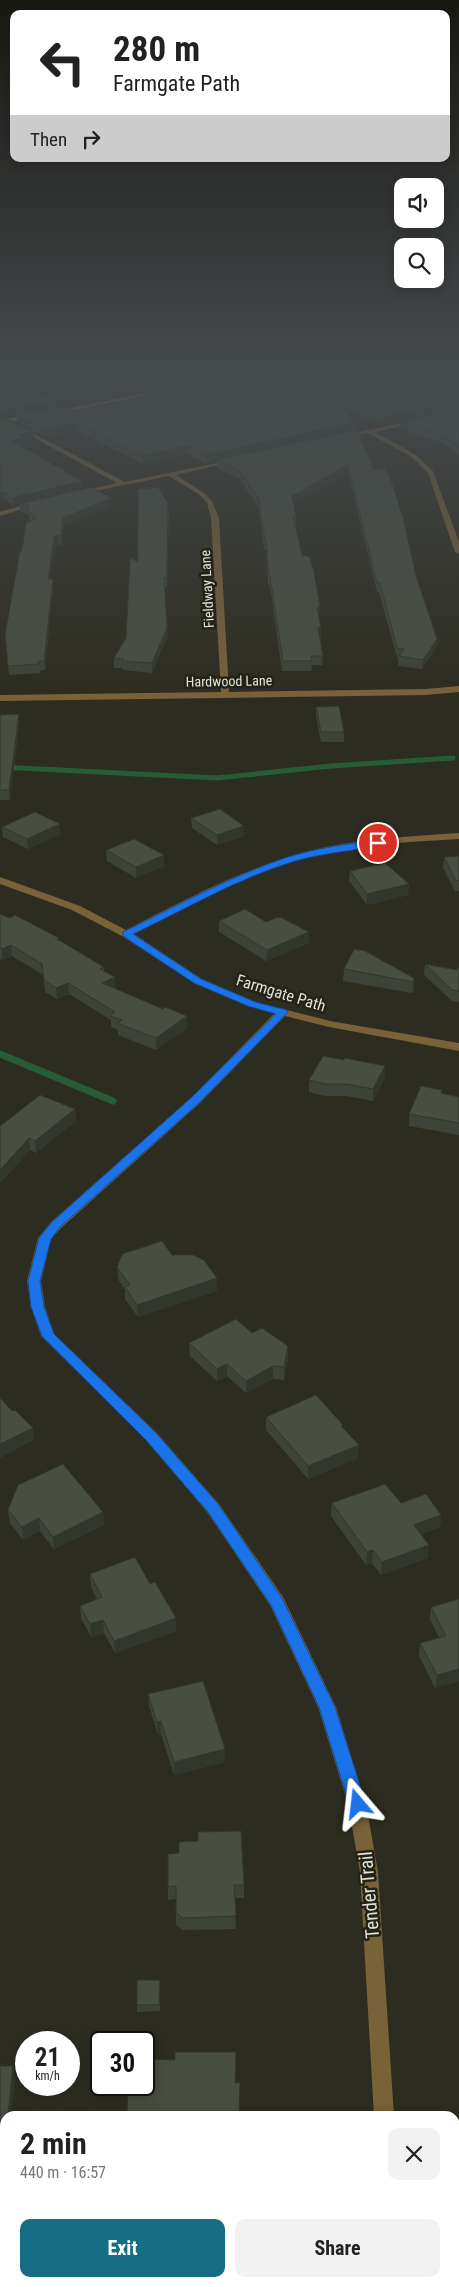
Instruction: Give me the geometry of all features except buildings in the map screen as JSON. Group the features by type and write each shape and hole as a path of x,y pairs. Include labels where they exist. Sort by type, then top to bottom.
{"street":[{"path":"120,482 124,484"},
{"path":"78,494 134,482"},
{"name":"Fieldway Lane","path":"182,482 202,494 210,502 215,518 225,694"},
{"path":"434,482 459,552"},
{"path":"0,514 41,502"},
{"name":"Hardwood Lane","path":"0,698 426,692 459,689"},
{"path":"126,934 241,878 290,860 326,850 361,844 459,836"},
{"name":"Farmgate Path","path":"0,880 76,908 126,934 198,981 252,1004 329,1024 459,1047"},
{"name":"Tender Trail","path":"283,1012 196,1100 56,1225 45,1238 34,1281 38,1307 48,1336 151,1436 213,1508 277,1602 327,1707 358,1804 369,1872 384,2111"}],"waterway":[{"path":"0,767 217,778 331,766 453,758"},
{"path":"0,1054 113,1101"}],"route":[{"path":"358,1804 327,1707 277,1602 213,1508 151,1436 48,1336 38,1307 34,1281 45,1238 56,1225 196,1100 283,1012 252,1004 198,981 126,934 241,878 290,860 326,850 378,843"}]}
